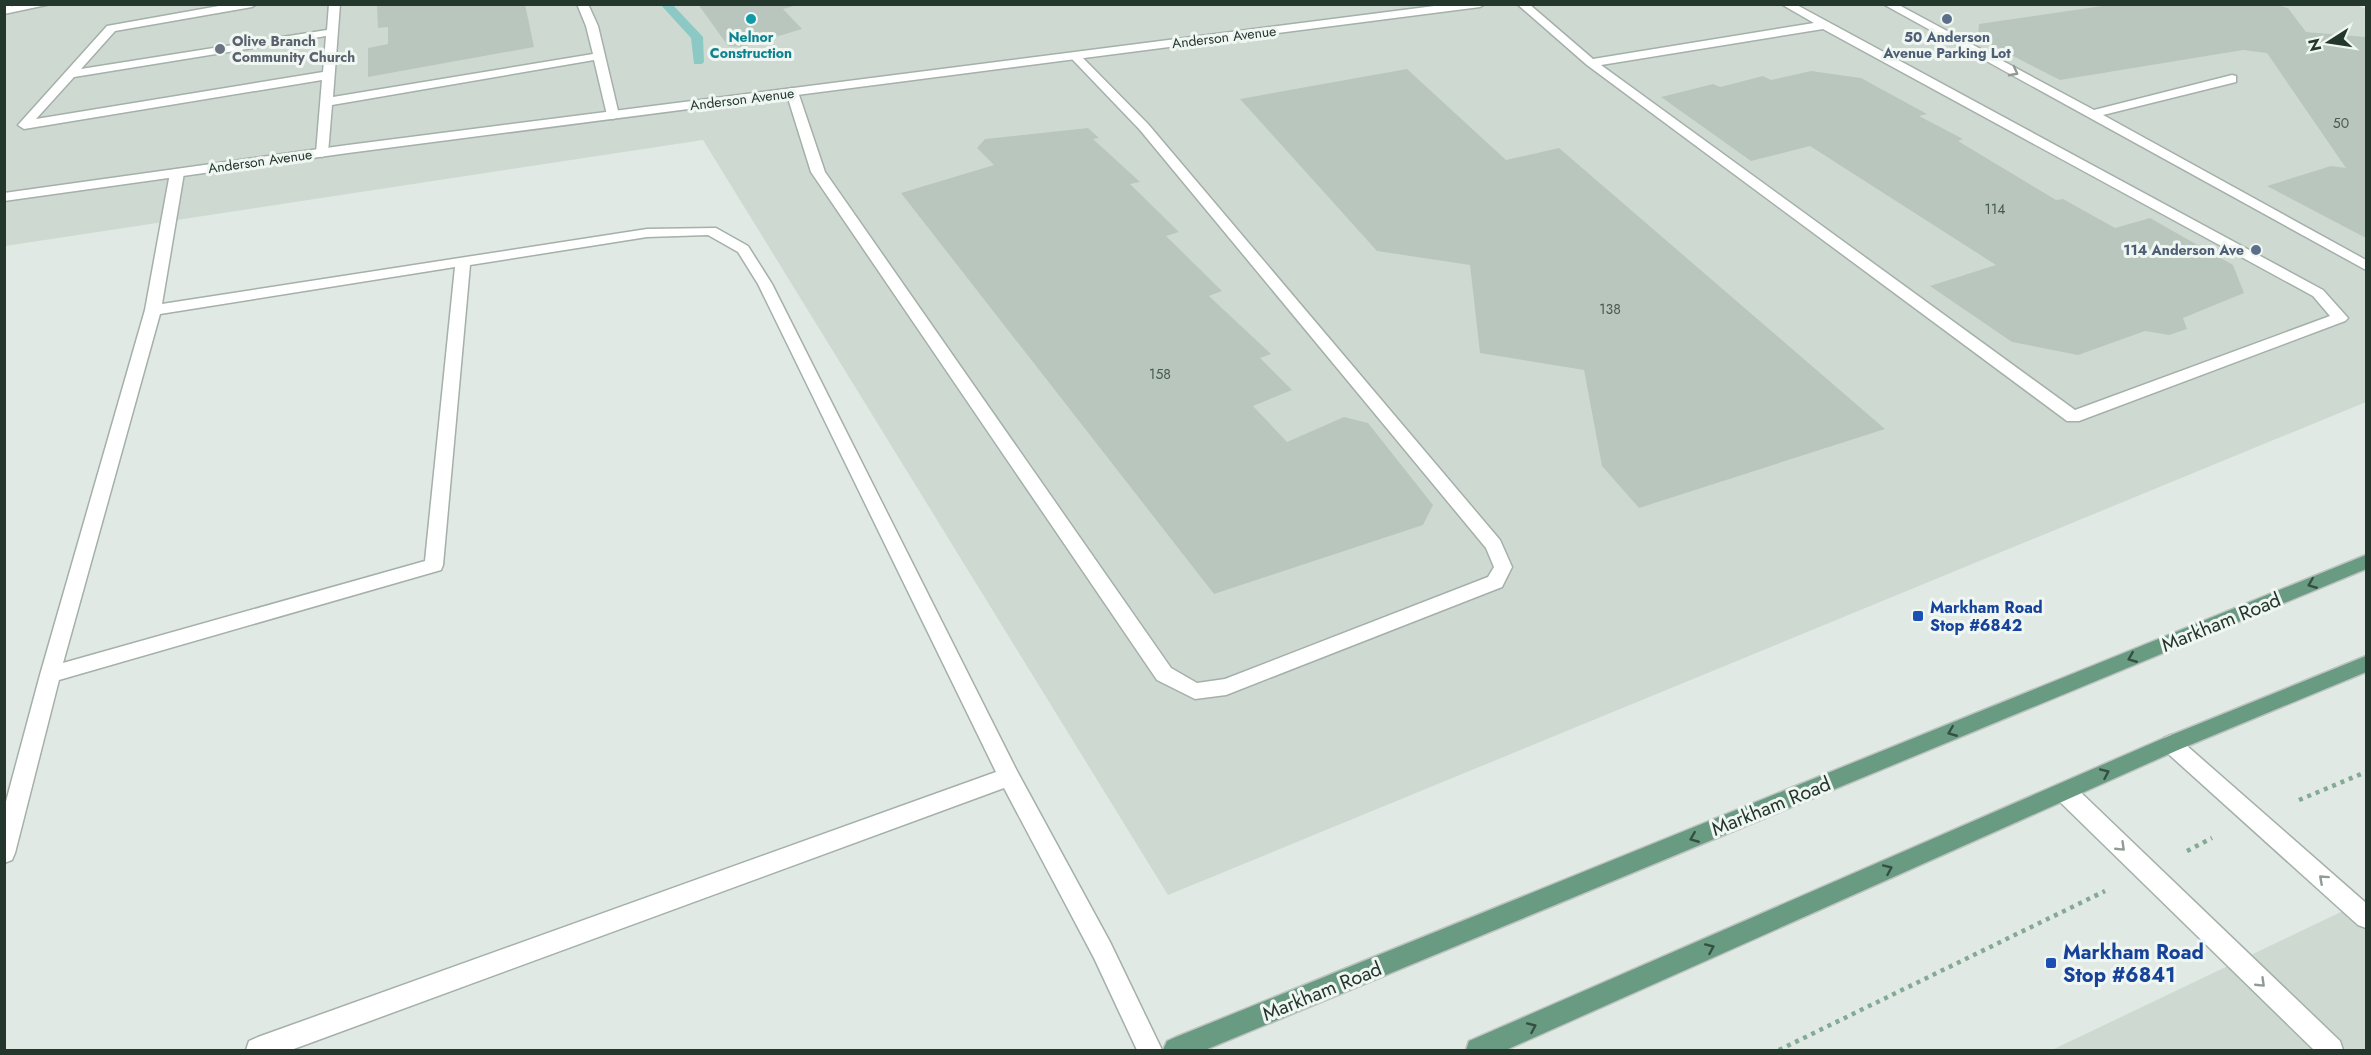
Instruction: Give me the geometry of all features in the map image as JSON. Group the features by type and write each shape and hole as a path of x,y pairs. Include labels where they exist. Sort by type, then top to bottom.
{"main road":[{"name":"Markham Road","path":"1176,1050 2367,562"},
{"path":"1478,1050 2171,744 2367,664"}],"street":[{"path":"4,10 8,4"},
{"path":"4,10 46,4"},
{"path":"252,4 111,28 24,125 329,75"},
{"path":"322,153 335,4"},
{"path":"582,4 592,26 613,115"},
{"name":"Anderson Avenue","path":"4,197 322,153 1480,4"},
{"path":"1522,4 1591,63 2073,417 2340,318 2318,292 1786,4"},
{"path":"1888,4 2367,266"},
{"path":"1591,63 1825,25"},
{"path":"70,74 333,32"},
{"path":"327,102 600,56"},
{"path":"792,92 818,172 1164,674 1195,691 1226,687 1495,582 1503,567 1494,545 1144,127 1076,57"},
{"path":"2092,114 2232,79"},
{"path":"4,853 50,675 153,310 177,173"},
{"path":"153,310 647,233 711,231 743,249 765,284 1009,777 1102,950 1150,1050"},
{"path":"50,675 434,565 463,262"},
{"path":"2171,744 2367,917"},
{"path":"258,1050 1009,777"},
{"path":"2064,792 2331,1050"}],"path":[{"path":"1779,1050 2254,818 2367,772"}],"shaded area":[{"path":"2355,4 2366,9 2366,402 1168,895 703,140 5,246 5,5"},
{"path":"2366,900 2366,1050 2052,1050"}],"building":[{"path":"377,4 525,4 534,47 368,77 368,48 388,44 388,27 378,28"},
{"name":"Nelnor Construction","path":"698,4 801,4 783,9 802,29 742,47 728,46"},
{"path":"2109,5 2277,5 2288,8 2306,32 2366,37 2366,238 2267,186 2331,166 2346,168 2267,53 2243,50 2060,80 1978,38 1979,24"},
{"path":"1407,69 1506,160 1559,148 1885,429 1639,508 1602,466 1584,370 1480,353 1470,265 1377,251 1240,99"},
{"path":"1811,71 1861,78 1927,114 1919,116 1963,139 1958,141 2056,200 2063,199 2115,228 2150,218 2233,265 2244,293 2183,318 2187,329 2169,335 2145,331 2078,355 2012,342 1930,286 1996,265 1810,146 1751,161 1661,97 1713,84 1720,87 1763,76 1771,80"},
{"path":"1088,128 1099,138 1093,139 1140,182 1130,184 1179,232 1166,236 1222,291 1209,296 1271,354 1260,358 1292,390 1253,406 1287,442 1344,417 1368,423 1433,505 1423,525 1214,594 901,193 994,165 977,148 985,139"}],"waterway":[{"path":"665,4 697,37 698,62"}],"place":[{"name":"Nelnor Construction","path":"751,19"},
{"name":"50 Anderson Avenue Parking Lot","path":"1947,19"},
{"name":"Olive Branch Community Church","path":"220,49"},
{"name":"114 Anderson Ave","path":"2256,250"},
{"name":"Markham Road Stop #6842","path":"1918,616"},
{"name":"Markham Road Stop #6841","path":"2051,963"}]}
